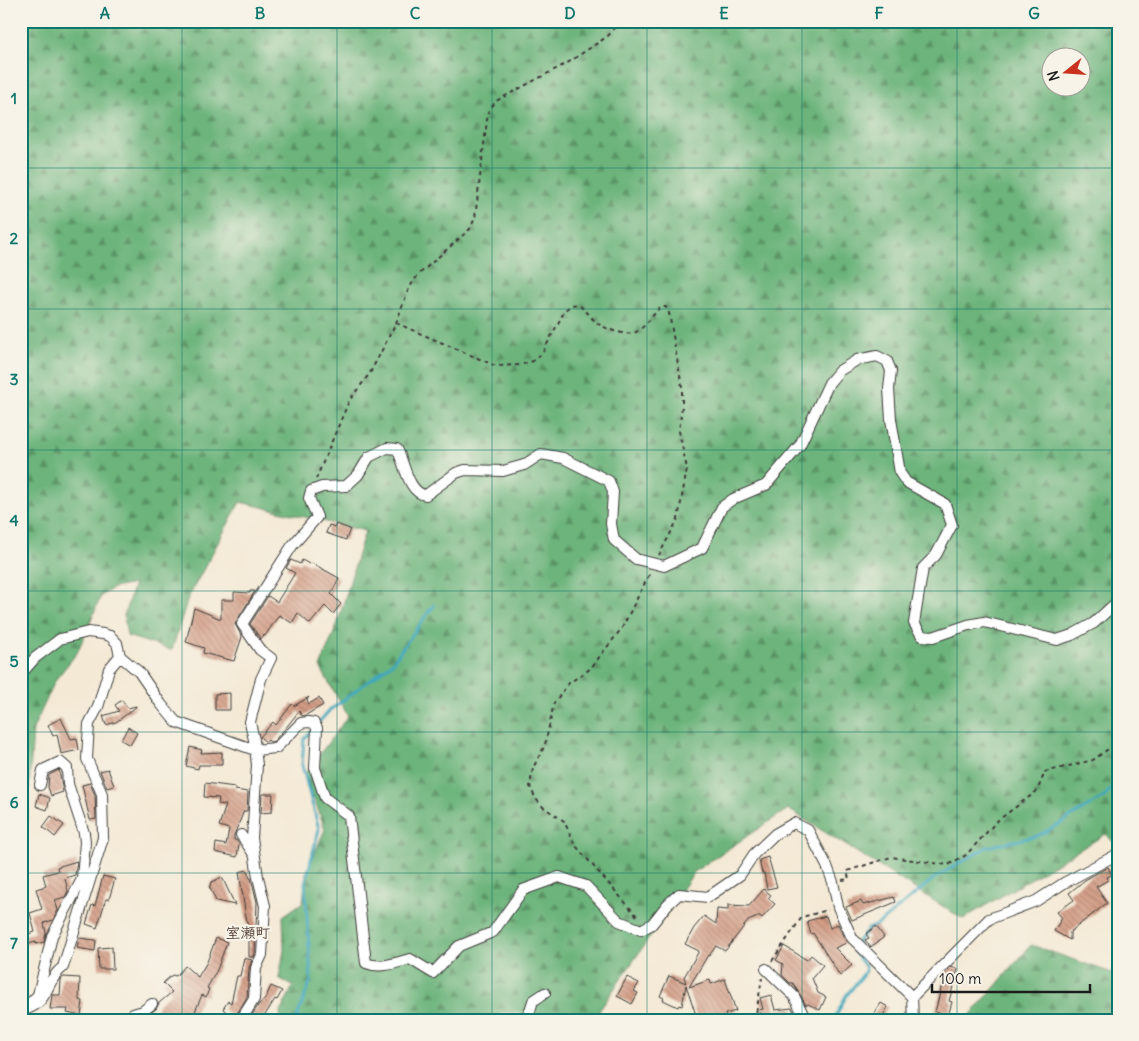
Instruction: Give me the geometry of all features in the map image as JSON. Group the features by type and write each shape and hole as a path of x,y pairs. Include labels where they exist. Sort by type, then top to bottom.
{"street":[{"path":"241,1020 254,999 256,968 262,955 265,906 252,838 257,765 250,722 260,680 271,658 260,650 242,624 292,546 317,517 310,498 311,491 322,487 346,486 358,474 368,457 387,448 397,449 408,478 417,493 426,495 456,473 465,470 503,471 524,465 542,454 563,458 609,481 613,492 611,524 614,540 636,560 664,566 702,548 722,507 733,499 766,485 800,444 829,383 839,371 857,360 877,356 887,361 891,371 889,388 891,419 900,473 906,482 945,504 952,525 936,555 923,568 914,623 922,636 933,637 968,625 984,622 1057,640 1072,635 1094,623 1118,601"},
{"path":"21,674 35,658 60,638 88,632 110,636 117,643 120,656 139,672 176,722 255,750 276,748 301,723 314,723 317,728 315,768 325,798 349,816 366,963 372,966 410,959 434,973 459,946 494,932 523,890 559,877 586,886 619,922 641,930 652,924 667,905 679,894 708,897 740,875 754,854 775,834 794,823 808,830 827,866 833,882 838,907 852,938 912,997 913,1020"},
{"path":"23,1014 36,1006 45,997 56,973 63,968 102,844 102,794 87,759 90,724 98,707 108,669 120,656"},
{"path":"23,1014 38,995 52,936 82,879 85,842 84,833 68,784 66,768 60,762 43,770 40,785"},
{"path":"241,835 255,856"},
{"path":"912,997 989,919 1036,901 1064,883 1118,854"},
{"path":"766,969 794,996 806,1020"},
{"path":"527,1020 533,1001 545,993"},
{"path":"129,1020 133,1014 143,1011 152,1004"}],"path":[{"path":"311,491 349,401 370,373 396,323 408,288 418,275 470,229 475,218 488,112 496,101 569,62 608,36 620,21"},
{"path":"396,323 496,366 520,365 533,361 543,352 568,306 574,304 580,306 598,324 624,334 637,332 660,307 666,307 669,313 682,387 679,431 687,469 678,519 622,628 590,669 568,682 554,703 546,745 533,768 530,786 535,798 543,807 564,822 575,845 640,920 626,924"},
{"path":"833,882 849,879 847,871 891,857 948,865 966,855 997,821 1037,790 1045,772 1093,760 1118,742"},
{"path":"755,1020 761,981 766,969 802,917 838,907"}],"green space":[{"path":"21,21 1118,21 1118,847 1106,834 963,919 788,809 695,871 595,1017 503,1012 490,1020 281,1020 280,1013 293,986 279,978 284,950 283,916 303,902 306,873 325,829 305,774 348,716 320,667 337,625 365,531 240,502 188,598 172,650 127,636 124,615 134,584 113,588 101,596 77,653 56,679 33,729 26,839 21,844"},
{"path":"1031,945 1118,975 1118,1020 966,1020"}],"building":[{"path":"336,524 350,529 346,540 326,533 329,525 335,527"},
{"path":"291,560 300,564 302,560 309,564 310,562 339,578 331,594 341,604 333,614 325,606 310,624 298,613 292,623 279,615 261,639 250,624 268,596 277,602 295,573 286,568"},
{"path":"250,591 255,591 235,624 242,637 234,661 203,653 204,648 186,642 194,608 221,619 221,600 234,600 234,592 250,593"},
{"path":"230,693 230,710 215,710 215,694"},
{"path":"309,697 307,700 309,704 319,698 323,705 302,716 299,711 274,741 270,742 268,740 266,742 260,737 273,722 276,725 292,704 294,706"},
{"path":"122,700 128,708 136,707 116,722 106,725 103,716 119,711 115,705"},
{"path":"61,718 71,739 77,738 79,750 61,754 57,734 53,736 48,725"},
{"path":"128,727 137,733 130,745 121,740"},
{"path":"190,747 202,750 201,753 222,752 222,765 199,765 198,769 186,766"},
{"path":"108,769 114,786 107,788 100,771"},
{"path":"59,770 63,792 51,796 48,787 49,775"},
{"path":"90,783 95,795 96,819 90,820 82,785"},
{"path":"205,783 235,787 235,790 248,792 247,811 244,811 234,835 234,840 239,844 237,857 215,852 216,843 226,845 229,829 219,826 226,805 218,804 219,798 204,797"},
{"path":"39,794 50,798 47,810 36,806"},
{"path":"262,794 273,794 272,812 261,813"},
{"path":"51,816 64,825 55,837 43,827"},
{"path":"768,857 777,887 767,889 759,860"},
{"path":"77,861 75,875 65,878 68,891 65,897 55,900 58,910 53,920 44,923 46,933 44,942 21,946 21,936 35,932 30,913 42,909 36,889 46,886 43,875 58,871 57,867"},
{"path":"1108,867 1112,875 1107,877 1108,880 1096,887 1107,903 1070,932 1070,940 1054,931 1062,918 1057,912 1074,900 1069,893 1085,880"},
{"path":"247,870 257,902 254,957 249,957 249,935 239,872"},
{"path":"103,876 115,879 109,899 106,899 97,928 86,924 92,905 95,906"},
{"path":"222,877 235,905 216,901 209,886 211,885 210,883"},
{"path":"764,889 771,895 768,898 775,904 762,918 760,916 748,921 725,951 716,946 708,955 689,987 710,980 711,984 725,979 736,1011 725,1014 727,1020 717,1020 696,1015 686,985 682,1006 679,1005 678,1007 663,1000 664,998 660,996 669,976 686,983 684,977 699,951 685,944 694,928 704,916 716,924 717,909 728,910 728,905 749,906"},
{"path":"894,897 896,902 852,920 846,907 861,901 863,905"},
{"path":"826,916 830,928 838,924 846,943 835,948 852,965 840,976 813,933 811,934 807,921"},
{"path":"876,926 884,937 871,947 865,940 869,938 866,934"},
{"path":"79,938 96,940 95,951 77,948"},
{"path":"216,938 227,942 217,970 207,988 209,989 206,997 202,995 194,1014 189,1020 140,1020 156,1009 159,1003 172,992 163,983 172,975 176,976 185,966 198,977 207,962"},
{"path":"784,946 807,960 811,955 823,965 812,978 818,993 826,997 820,1010 808,1004 806,1005 793,983 790,983 782,975 783,964 776,960"},
{"path":"112,947 113,969 99,969 98,948"},
{"path":"244,958 252,960 249,968 247,997 234,1019 223,1009 228,1001 231,1003 237,976 240,976"},
{"path":"951,967 958,969 949,1001 952,1002 948,1016 935,1012 945,973"},
{"path":"63,977 80,978 79,1000 83,1001 81,1016 67,1013 68,1009 50,1009 52,995 60,995"},
{"path":"627,977 639,983 634,991 638,993 632,1004 617,996"},
{"path":"271,986 282,991 277,1000 275,999 262,1020 249,1020 259,1004 265,999"},
{"path":"771,995 775,1010 792,1008 798,1020 762,1020 759,1010 763,1009 760,998"},
{"path":"881,1003 888,1007 880,1020 870,1020"}],"waterway":[{"path":"296,1020 311,980 305,883 319,829 302,765 304,739 329,711 391,664 434,605"},
{"path":"834,1020 846,996 866,971 865,966 853,950 853,947 868,929 880,923 936,877 987,847 1037,836 1056,826 1104,797 1118,781"}],"district":[{"name":"室瀬町","path":"248,932"}]}
